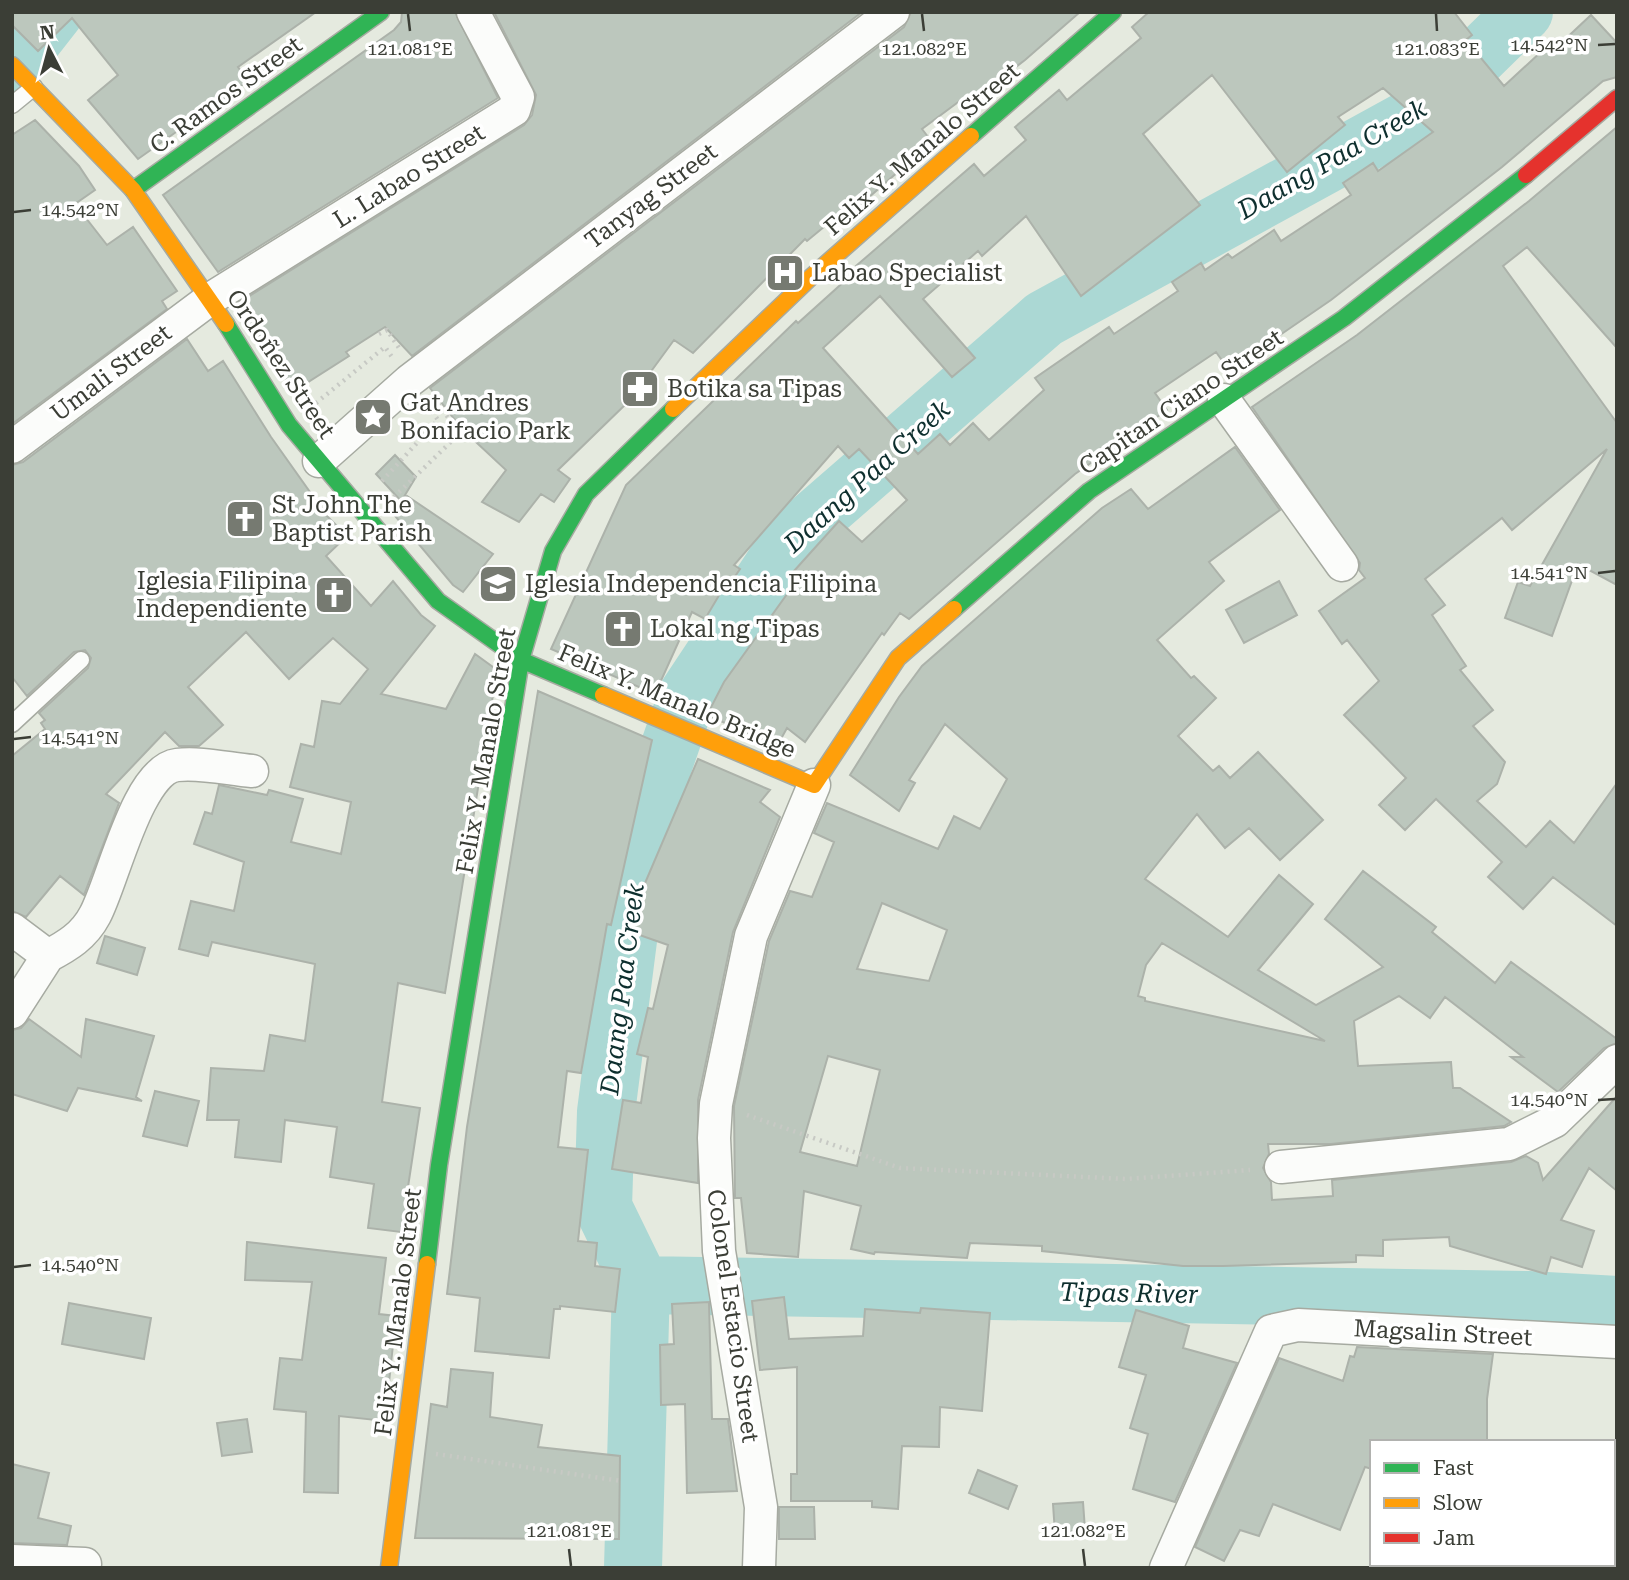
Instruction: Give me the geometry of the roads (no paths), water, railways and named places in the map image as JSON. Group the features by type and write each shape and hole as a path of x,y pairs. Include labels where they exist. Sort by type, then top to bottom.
{"main road":[{"name":"C. Ramos Street","path":"133,190 381,12"},
{"name":"Felix Y. Manalo Street","path":"389,1568 439,1165 522,660 553,551 586,494 810,278 1113,12"},
{"name":"Ordoñez Street","path":"17,70 133,190 210,299 289,425 438,601 522,660"},
{"name":"Capitan Ciano Street","path":"814,785 898,658 1089,491 1344,318 1516,184 1617,98"},
{"name":"Felix Y. Manalo Bridge","path":"522,660 814,785"}],"street":[{"name":"L. Labao Street","path":"210,299 513,110 518,97 473,12"},
{"name":"Tanyag Street","path":"319,461 413,378 893,12"},
{"name":"Umali Street","path":"12,447 210,299"},
{"path":"1224,400 1342,565"},
{"path":"12,1012 48,956 74,942 95,916 144,792 164,771 176,764 252,771"},
{"name":"Colonel Estacio Street","path":"759,1568 761,1507 719,1251 714,1163 716,1104 751,936 814,785"},
{"path":"12,929 48,956"},
{"path":"1281,1167 1508,1144 1555,1121 1617,1061"},
{"name":"Magsalin Street","path":"1166,1568 1271,1331 1298,1325 1617,1342"},
{"path":"12,1561 85,1564"}],"lane":[{"path":"12,105 34,87"},
{"path":"12,724 81,660"}],"waterway":[{"path":"12,67 55,12"},
{"name":"Daang Paa Creek","path":"633,1568 641,1285 603,1207 606,1112 643,823 688,694 791,539 1044,319 1422,112 1524,12"},
{"name":"Tipas River","path":"641,1285 1528,1300 1617,1305"}],"place":[{"name":"Labao Specialist","path":"785,273"},
{"name":"Botika sa Tipas","path":"640,389"},
{"name":"Gat Andres Bonifacio Park","path":"373,417"},
{"name":"St John The Baptist Parish","path":"245,519"},
{"name":"Iglesia Independencia Filipina","path":"498,584"},
{"name":"Iglesia Filipina Independiente","path":"334,595"},
{"name":"Lokal ng Tipas","path":"623,629"}]}
